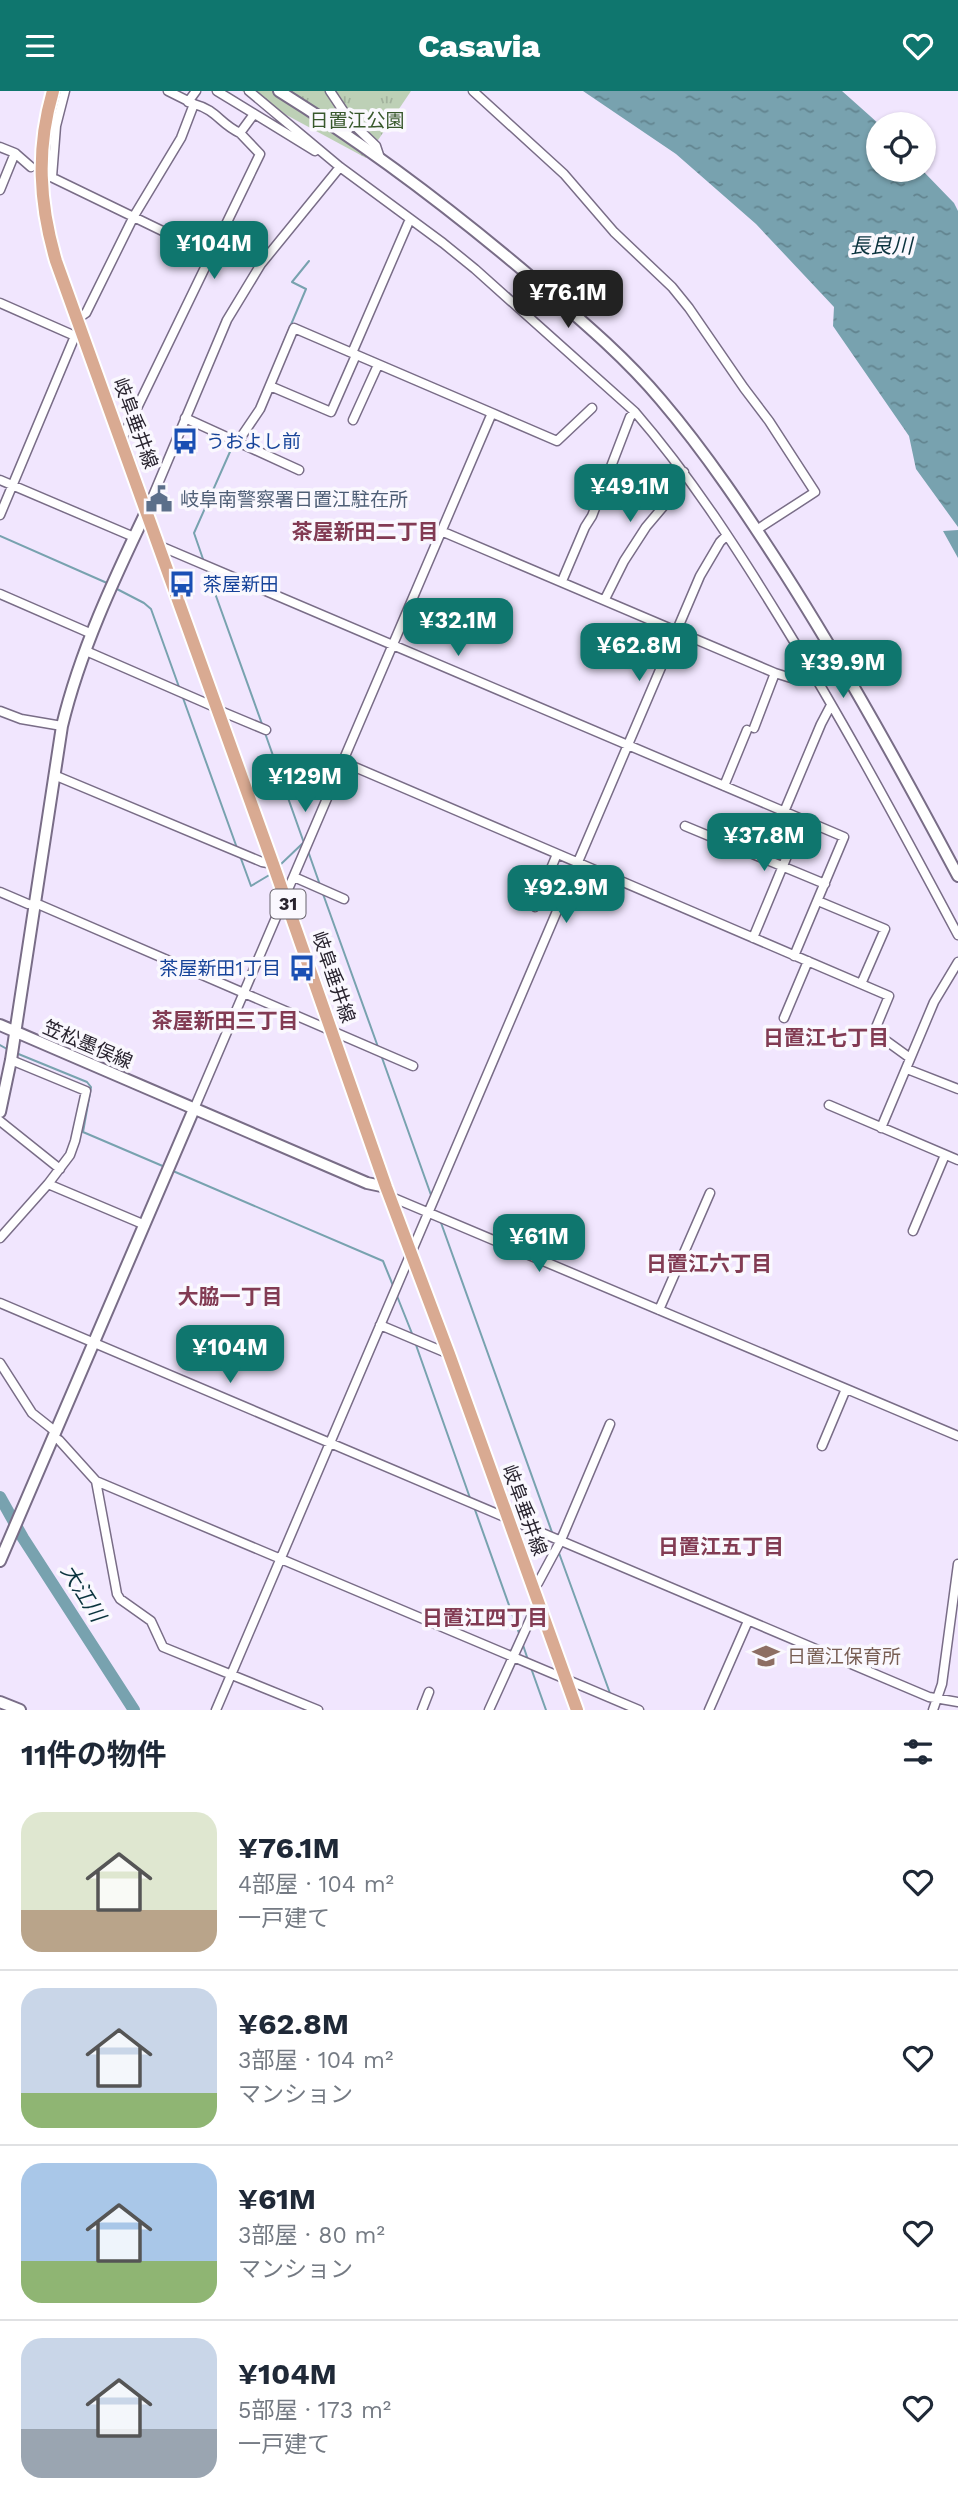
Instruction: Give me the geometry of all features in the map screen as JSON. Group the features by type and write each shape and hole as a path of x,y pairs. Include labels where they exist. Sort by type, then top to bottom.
{"main road":[{"name":"岐阜垂井線","path":"53,91 42,139 41,196 50,241 77,319 79,335 122,439 388,1192 577,1710"}],"street":[{"path":"65,91 56,126 50,176 177,237"},
{"path":"122,439 260,154 240,133 211,110 168,91"},
{"path":"77,319 86,313 134,216 181,138 196,91"},
{"path":"217,91 312,150 325,154"},
{"path":"249,91 340,167 475,269 635,412 684,473 727,535 807,662 878,784 958,935"},
{"path":"279,91 350,136 471,226 587,325 659,398 703,450 805,606 857,693 958,876"},
{"path":"330,91 350,121 376,146 380,158"},
{"path":"473,91 564,174 638,256 672,287 690,308 769,421 815,492 761,527"},
{"path":"240,133 254,114"},
{"path":"0,147 15,153 31,167"},
{"path":"0,190 15,153"},
{"path":"147,510 227,320 277,242 340,167"},
{"path":"270,386 331,412 410,219"},
{"path":"0,303 79,335 0,515"},
{"path":"237,443 256,417 294,328 557,441 592,408"},
{"path":"353,420 378,365"},
{"path":"562,581 592,516 630,417 635,412"},
{"path":"0,1561 492,413"},
{"path":"186,418 299,470"},
{"path":"605,599 624,561 646,527 673,495 679,478 684,473"},
{"path":"0,480 134,537"},
{"name":"笠松墨俣線","path":"147,510 92,634 69,697 54,775 15,1032 388,1192"},
{"path":"441,531 775,673 791,678 807,662"},
{"path":"216,1710 700,576 727,535"},
{"path":"160,546 844,837 794,955"},
{"path":"0,594 92,634"},
{"path":"86,651 266,730"},
{"path":"724,786 775,673"},
{"path":"784,812 831,705"},
{"path":"0,711 21,719 62,726"},
{"path":"343,762 889,996 874,1032 910,1058"},
{"path":"54,775 262,862 274,864"},
{"path":"752,938 802,820"},
{"path":"685,826 825,884"},
{"path":"535,907 557,853"},
{"path":"294,877 344,899"},
{"path":"0,892 28,904 40,905 413,1066"},
{"path":"818,901 885,929 861,984"},
{"path":"784,1018 808,961"},
{"path":"881,1128 934,1002 958,962"},
{"path":"0,1025 15,1032 1,1104"},
{"path":"0,1238 60,1169 75,1141 86,1091 10,1060"},
{"path":"907,1069 958,1090"},
{"path":"829,1105 958,1160"},
{"path":"0,1121 60,1169"},
{"path":"913,1231 945,1155"},
{"path":"48,1184 145,1225"},
{"path":"388,1192 429,1212 958,1436"},
{"path":"659,1310 710,1193"},
{"path":"0,1303 95,1341 748,1621 938,1700 958,1702"},
{"path":"380,1325 449,1354"},
{"path":"0,1363 32,1413 96,1481 639,1710"},
{"path":"822,1446 846,1388"},
{"path":"532,1587 538,1583 561,1540 610,1424"},
{"path":"96,1481 117,1594 151,1621 163,1647 318,1710"},
{"path":"933,1710 942,1684 958,1565"},
{"path":"489,1710 538,1602"},
{"path":"709,1710 748,1621"},
{"path":"422,1710 429,1692"},
{"path":"0,1702 20,1710"}],"green space":[{"name":"日置江公園","path":"242,91 411,91 366,158"}],"water":[{"name":"長良川","path":"583,91 842,91 866,112 866,182 934,182 954,203 958,211 958,527 916,469 909,436 833,326 834,307 756,224 676,154"},
{"path":"958,530 958,558 943,531"}],"waterway":[{"path":"282,346 306,289 292,282 309,261"},
{"path":"203,559 194,533 233,445"},
{"path":"0,536 107,583"},
{"path":"207,571 262,724"},
{"path":"115,588 151,609 179,687"},
{"path":"183,698 237,848"},
{"path":"265,733 304,843"},
{"path":"280,865 303,843"},
{"path":"308,851 320,885"},
{"path":"240,856 251,886 271,874"},
{"path":"323,894 378,1047"},
{"path":"0,1045 7,1049"},
{"path":"16,1053 87,1082 91,1087 83,1132 165,1167"},
{"path":"381,1055 431,1195"},
{"path":"173,1171 383,1261 394,1288"},
{"path":"440,1220 553,1535"},
{"path":"397,1296 413,1336"},
{"path":"416,1345 470,1498"},
{"name":"大江川","path":"0,1497 23,1538 134,1710"},
{"path":"474,1507 520,1636"},
{"path":"559,1553 611,1696"},
{"path":"523,1645 528,1660"},
{"path":"531,1668 546,1710"}],"place":[{"name":"うおよし前","path":"185,441"},
{"name":"岐阜南警察署日置江駐在所","path":"159,499"},
{"name":"茶屋新田","path":"182,584"},
{"name":"茶屋新田1丁目","path":"302,968"},
{"name":"日置江保育所","path":"766,1656"}],"district":[{"name":"茶屋新田二丁目","path":"365,532"},
{"name":"茶屋新田三丁目","path":"225,1021"},
{"name":"日置江七丁目","path":"826,1038"},
{"name":"日置江六丁目","path":"709,1264"},
{"name":"大脇一丁目","path":"230,1297"},
{"name":"日置江五丁目","path":"721,1547"},
{"name":"日置江四丁目","path":"485,1618"}]}
